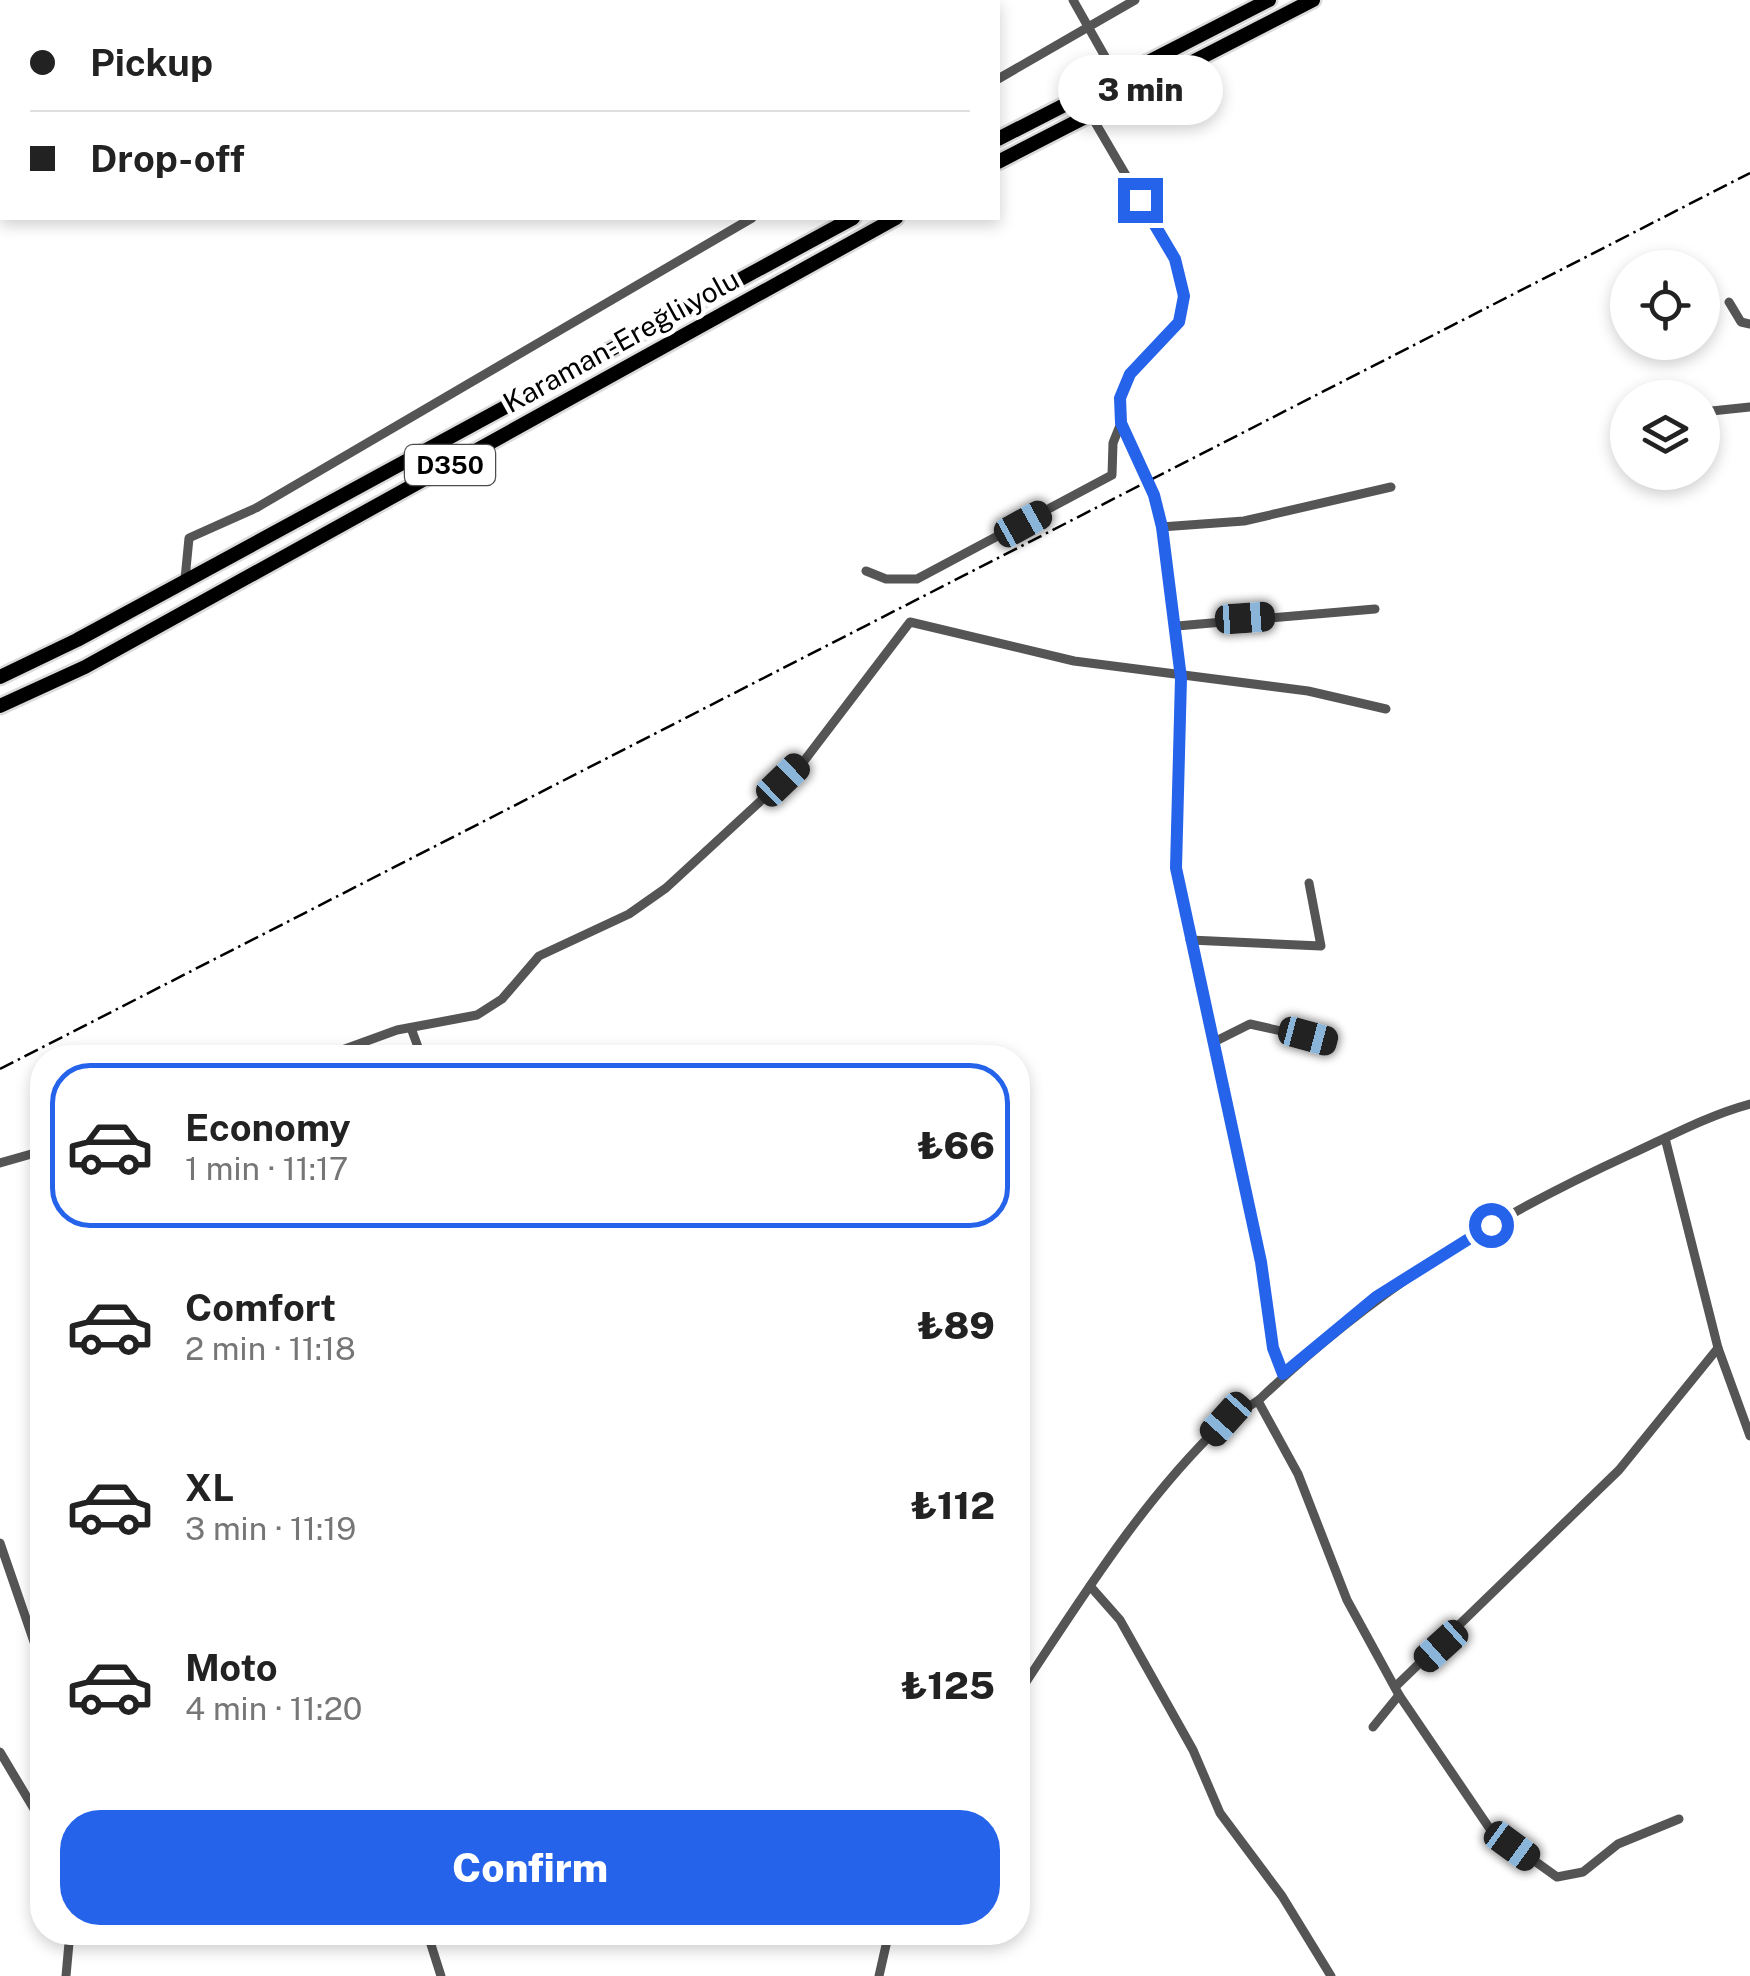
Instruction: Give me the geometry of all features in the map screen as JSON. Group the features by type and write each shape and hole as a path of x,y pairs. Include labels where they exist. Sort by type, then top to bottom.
{"highway":[{"path":"1000,138 1269,0"},
{"path":"1000,161 1088,112 1312,0"},
{"name":"Karaman-Ereğli yolu","path":"0,676 77,640 849,220"},
{"name":"Karaman-Ereğli yolu","path":"0,706 85,667 892,220"}],"street":[{"path":"1072,0 1116,76"},
{"path":"1000,78 1134,0"},
{"path":"1088,112 1175,259 1184,296 1179,322 1130,374 1120,398 1121,423 1154,495 1162,527 1178,626 1181,678 1176,868 1261,1262 1273,1348 1283,1374"},
{"path":"184,579 189,538 256,508 749,220"},
{"path":"1729,302 1741,322 1750,324"},
{"path":"1720,410 1750,407"},
{"path":"866,571 886,579 917,579 1112,475 1113,444 1121,423"},
{"path":"1162,527 1244,521 1391,488"},
{"path":"1178,626 1375,609"},
{"path":"360,1045 412,1028 477,1015 502,998 539,956 629,914 666,888 804,760 910,622 1001,646 1181,678 1308,691 1386,709"},
{"path":"1190,940 1320,946 1309,883"},
{"path":"1214,1042 1250,1024 1330,1042"},
{"path":"412,1028 418,1045"},
{"path":"1030,1676 1090,1586 1177,1472 1226,1419 1258,1402 1283,1374 1376,1297 1464,1240 1573,1181 1750,1104"},
{"path":"1665,1138 1718,1348 1750,1436"},
{"path":"0,1163 30,1154"},
{"path":"1373,1726 1397,1691 1619,1470 1718,1348"},
{"path":"1258,1402 1298,1474 1347,1600 1397,1691 1490,1830 1557,1877 1583,1872 1618,1844 1678,1819"},
{"path":"0,1544 30,1630"},
{"path":"1090,1586 1120,1620 1193,1750 1220,1814 1282,1896 1330,1976"},
{"path":"0,1752 30,1803"},
{"path":"66,1976 69,1945"},
{"path":"431,1945 442,1976"},
{"path":"879,1976 886,1945"}],"railway":[{"path":"47,1045 1750,173"},
{"path":"0,1069 30,1054"}],"route":[{"path":"1140,200 1175,259 1184,296 1179,322 1130,374 1120,398 1121,423 1154,495 1162,527 1178,626 1181,678 1176,868 1261,1262 1273,1348 1283,1374 1376,1297 1491,1225"}]}
